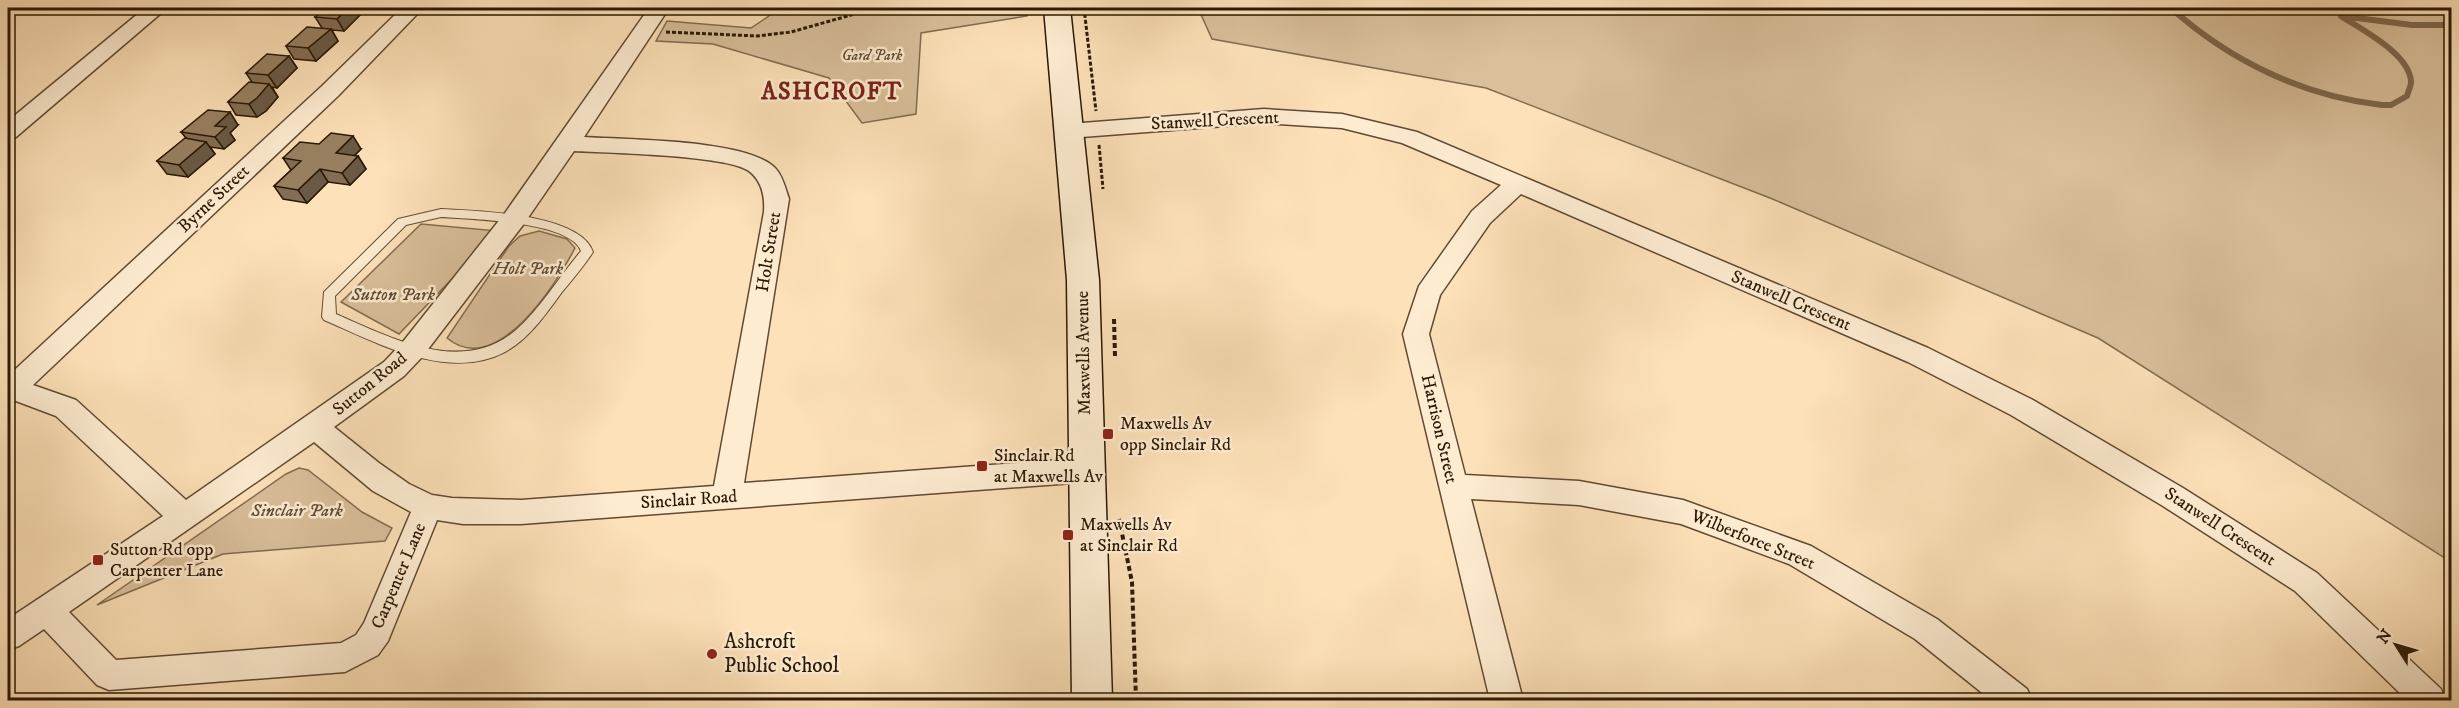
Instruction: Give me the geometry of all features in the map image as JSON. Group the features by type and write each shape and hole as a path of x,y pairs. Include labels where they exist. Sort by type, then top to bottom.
{"street":[{"path":"8,132 157,8"},
{"name":"Byrne Street","path":"10,387 330,92 413,8"},
{"name":"Sutton Road","path":"8,636 315,427 394,369 412,350 514,219 659,8"},
{"name":"Maxwells Avenue","path":"1057,8 1083,279 1092,700"},
{"name":"Stanwell Crescent","path":"1069,131 1264,116 1342,121 1409,137 1516,185 1918,355 2021,407 2173,497 2306,582 2429,700"},
{"name":"Holt Street","path":"568,143 723,154 755,164 768,175 775,188 776,213 727,497"},
{"name":"Harrison Street","path":"1506,700 1416,334 1428,293 1481,217 1516,185"},
{"path":"10,387 66,408 184,517"},
{"name":"Sinclair Road","path":"315,427 384,482 428,506 468,512 521,512 1087,470"},
{"name":"Wilberforce Street","path":"1452,486 1579,493 1683,512 1800,555 1926,629 2016,700"},
{"name":"Carpenter Lane","path":"46,610 109,675 342,657 367,645 377,631 428,506"}],"lane":[{"path":"441,213 514,219 568,233 583,242 587,252 522,333 499,351 466,358 412,350 329,317 330,295 402,222 441,213"}],"path":[{"path":"642,31 757,36 791,32 876,8"}],"green space":[{"name":"Gard Park","path":"781,8 1025,8 1027,16 921,33 916,114 862,123 829,78 713,44 656,41 667,21 751,28"},
{"path":"1198,8 2451,8 2451,562 2098,338 1770,198 1486,88 1212,39"},
{"name":"Sutton Park","path":"421,224 498,231 399,334 341,302"},
{"name":"Holt Park","path":"539,231 567,239 575,248 539,304 504,337 485,346 466,347 447,338 509,246 520,236"},
{"name":"Sinclair Park","path":"299,468 308,470 362,512 392,528 385,541 223,554 97,605 286,474"}],"building":[{"path":"325,8 348,8 337,19 315,17"},
{"path":"307,27 331,29 308,48 286,46"},
{"path":"267,54 289,56 268,75 246,73"},
{"path":"249,82 269,84 249,104 228,102"},
{"path":"208,110 230,112 215,126 226,127 215,137 181,132"},
{"path":"331,133 353,136 336,153 358,156 342,173 320,169 298,190 274,186 301,161 283,158 300,142 319,144"},
{"path":"185,138 206,142 179,165 157,161"}],"waterway":[{"path":"2171,8 2218,44 2269,73 2324,94 2382,105 2391,105 2407,96 2411,82 2409,72 2394,53 2341,16 2412,25 2452,25"}],"place":[{"name":"Maxwells Av opp Sinclair Rd","path":"1108,434"},
{"name":"Sinclair Rd at Maxwells Av","path":"982,466"},
{"name":"Maxwells Av at Sinclair Rd","path":"1068,535"},
{"name":"Sutton Rd opp Carpenter Lane","path":"98,560"},
{"name":"Ashcroft Public School","path":"712,654"}],"district":[{"name":"ASHCROFT","path":"832,92"}]}
